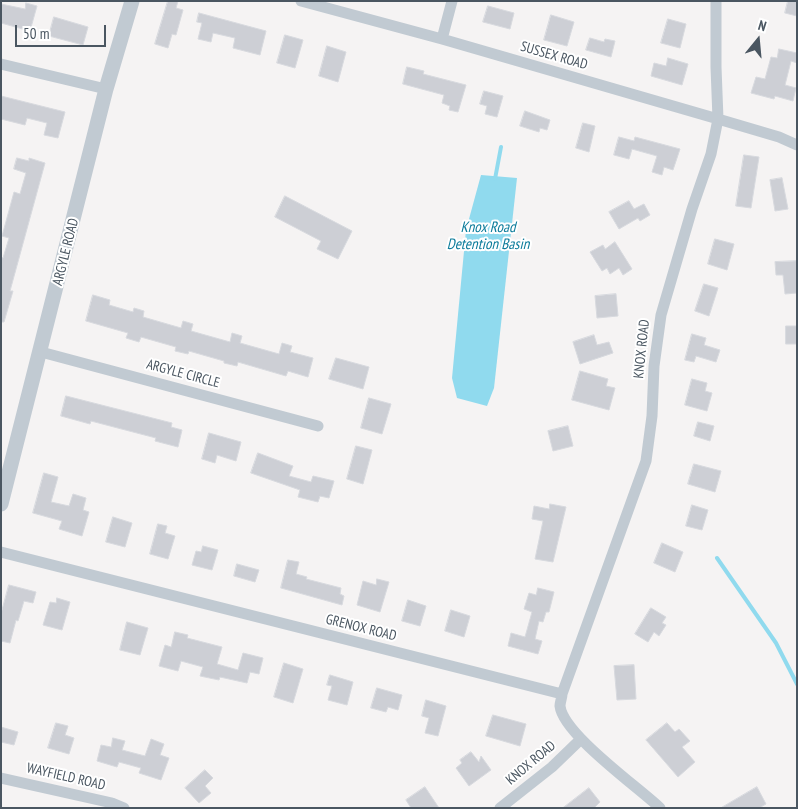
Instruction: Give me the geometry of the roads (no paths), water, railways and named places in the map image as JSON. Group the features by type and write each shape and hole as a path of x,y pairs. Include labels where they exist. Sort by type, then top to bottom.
{"street":[{"name":"ARGYLE ROAD","path":"1,504 41,352 106,88 132,1"},
{"name":"SUSSEX ROAD","path":"301,1 442,39 718,119 780,137 797,145"},
{"path":"442,39 452,1"},
{"name":"KNOX ROAD","path":"562,694 646,461 652,416 654,366 661,315 692,209 711,154 718,119 716,1"},
{"path":"1,64 106,88"},
{"name":"ARGYLE CIRCLE","path":"41,352 318,426"},
{"name":"GRENOX ROAD","path":"1,552 562,694"},
{"path":"562,694 560,706 581,739 660,808"},
{"name":"KNOX ROAD","path":"500,808 552,767 581,739"},
{"name":"WAYFIELD ROAD","path":"1,778 112,803 124,808"}],"water":[{"name":"Knox Road Detention Basin","path":"481,175 517,178 494,388 487,406 457,398 452,378 466,230"}],"waterway":[{"path":"495,179 501,147"},
{"path":"717,558 776,643 797,684"}]}
